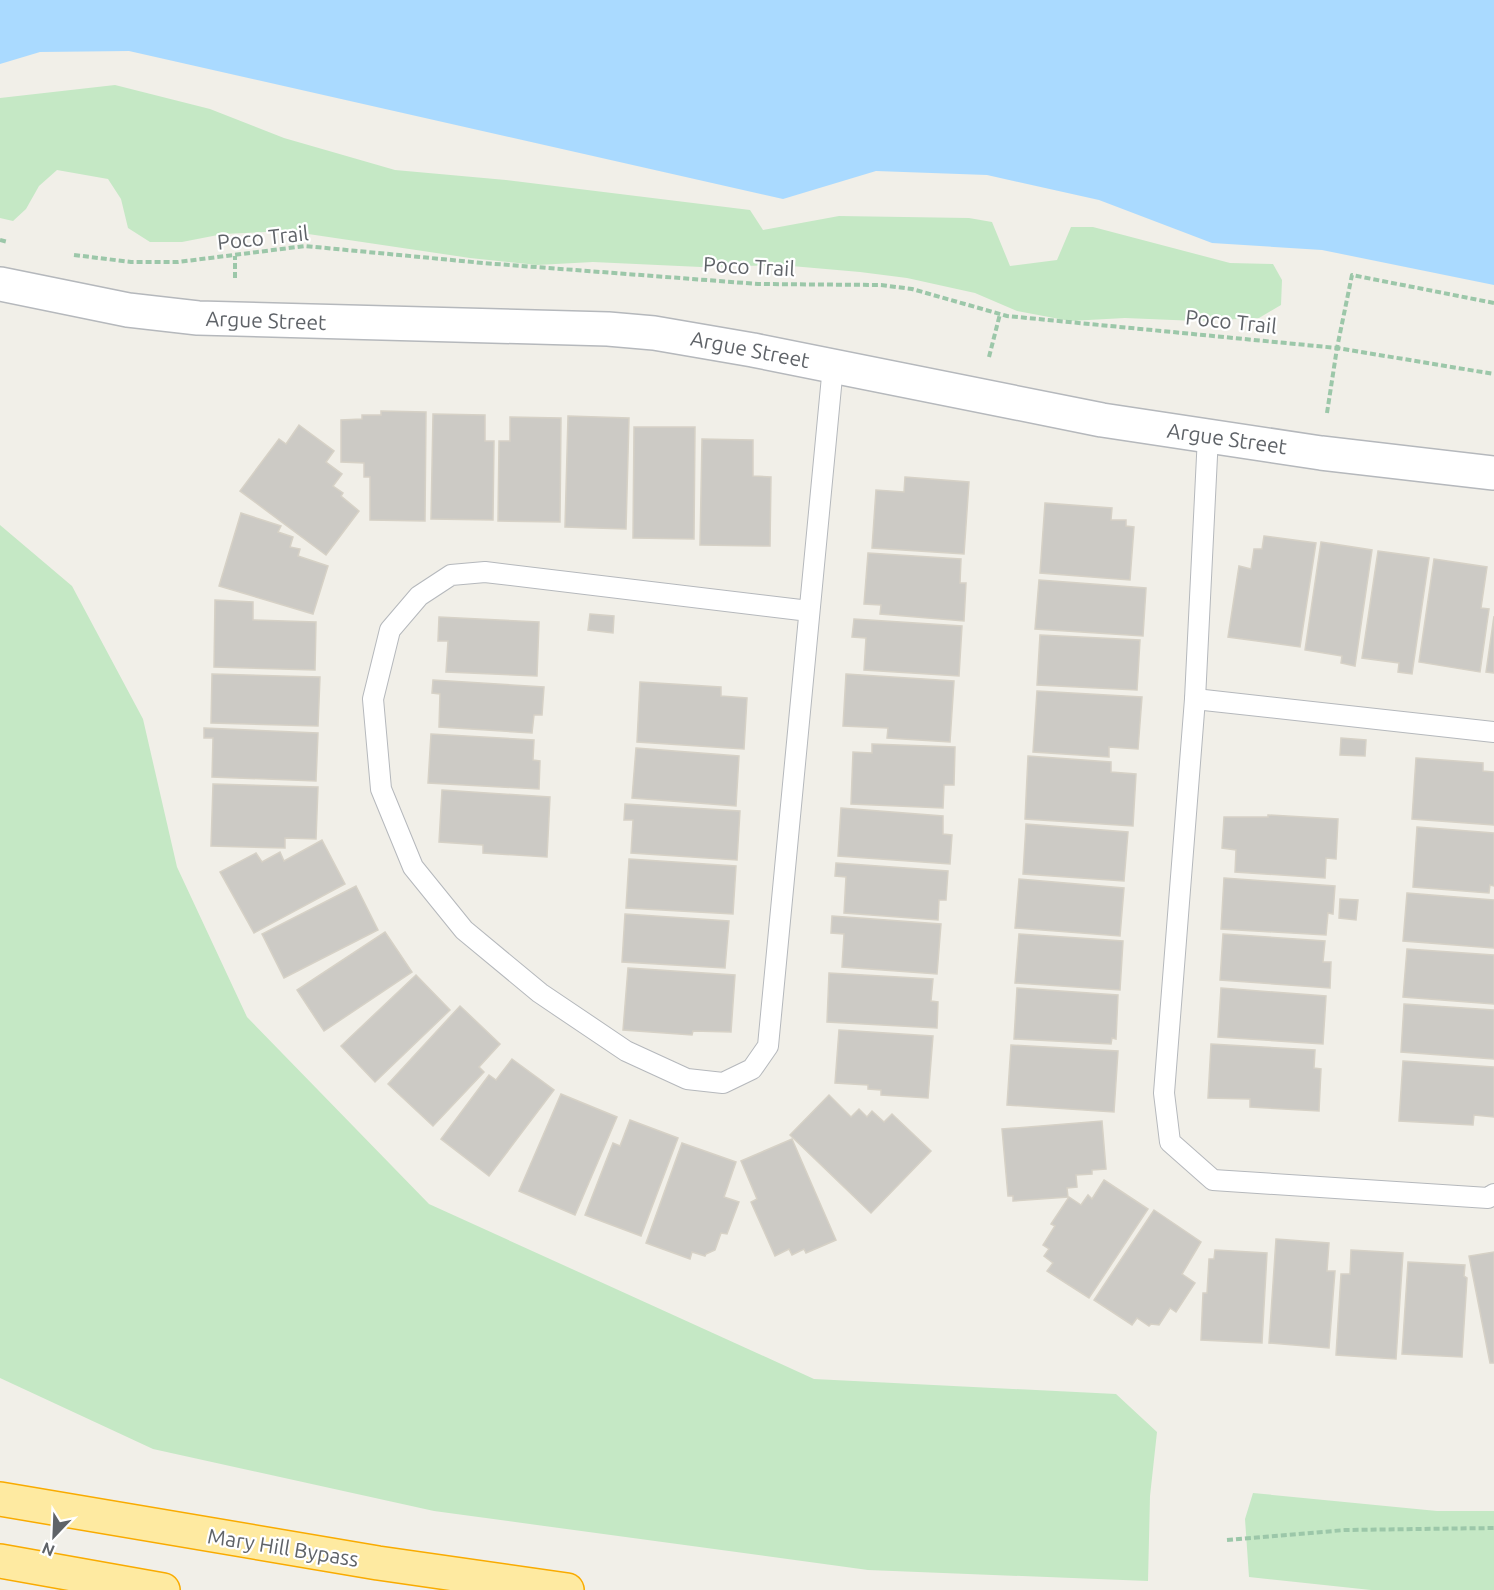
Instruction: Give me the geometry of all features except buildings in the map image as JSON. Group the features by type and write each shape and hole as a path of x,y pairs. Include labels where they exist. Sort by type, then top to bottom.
{"highway":[{"name":"Mary Hill Bypass","path":"0,1499 378,1563 567,1590"},
{"path":"0,1561 163,1590"}],"street":[{"name":"Argue Street","path":"0,284 128,310 198,318 608,329 654,333 753,350 1102,420 1333,454 1494,473"}],"lane":[{"path":"809,611 485,572 452,575 419,596 390,630 373,699 381,789 412,867 464,930 540,993 626,1051 687,1079 723,1083 752,1069 768,1046 833,366"},
{"path":"1208,436 1196,699 1164,1093 1170,1142 1213,1180 1488,1198 1494,1194"},
{"path":"1196,699 1494,732"}],"path":[{"path":"0,240 11,243"},
{"name":"Poco Trail","path":"66,254 131,262 178,262 305,246 483,263 758,284 881,285 912,289 1007,316 1337,348 1494,374"},
{"path":"1326,419 1352,275 1494,303"},
{"path":"989,358 1000,314"},
{"path":"1227,1540 1345,1530 1494,1528"}],"green space":[{"path":"115,85 210,109 284,138 395,170 506,180 750,210 763,230 839,216 969,218 992,222 1010,266 1057,260 1071,227 1093,227 1230,263 1273,264 1282,280 1281,305 1259,318 1197,321 1125,318 1070,321 1017,311 975,293 907,278 780,265 701,267 593,262 537,265 470,258 288,231 223,234 182,242 150,242 128,228 121,199 108,179 57,170 39,186 26,209 13,221 0,218 0,98"},
{"path":"0,525 72,586 143,719 177,867 247,1017 429,1204 814,1379 1116,1394 1157,1432 1150,1496 1148,1581 868,1570 434,1511 153,1449 0,1378"},
{"path":"1253,1493 1437,1511 1494,1511 1494,1590 1371,1590 1249,1577 1245,1519"}],"water":[{"path":"0,0 1494,0 1494,285 1322,250 1212,243 1099,200 987,175 876,171 783,199 129,51 40,52 0,64"}]}
